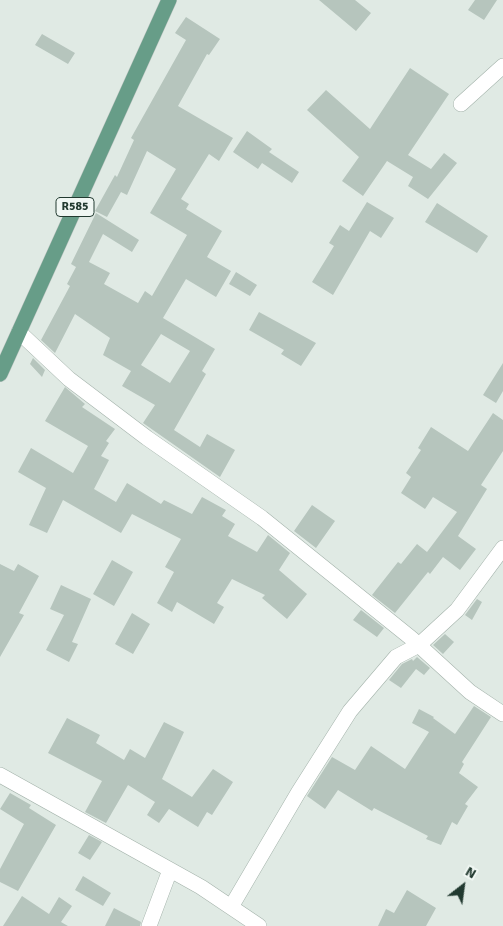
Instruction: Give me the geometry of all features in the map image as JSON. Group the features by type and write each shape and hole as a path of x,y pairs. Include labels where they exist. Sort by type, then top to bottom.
{"main road":[{"name":"R585","path":"0,374 101,146 169,0"}],"street":[{"path":"461,104 503,66"},
{"path":"19,332 69,379 147,438 262,518 418,645 470,692 503,714"},
{"path":"232,908 298,793 350,711 396,657 418,645 457,610 503,548"},
{"path":"0,775 201,887 259,926"},
{"path":"149,926 170,870"}],"building":[{"path":"319,0 355,0 371,13 356,31"},
{"path":"475,0 497,0 484,20 468,10"},
{"path":"186,17 220,39 209,55 207,54 178,106 233,138 219,161 209,154 181,199 189,204 186,209 222,231 207,257 231,271 216,297 186,279 163,318 215,349 202,371 206,374 174,430 200,447 207,434 235,450 220,477 143,423 155,405 122,386 131,371 103,355 110,338 75,314 55,353 41,340 70,286 67,284 76,267 71,264 96,213 139,240 132,252 103,234 89,262 110,273 104,284 138,303 145,291 152,296 187,235 150,213 176,169 147,151 127,195 121,192 107,217 95,211 115,175 117,177 134,140 131,138 186,40 175,33","holes":["161,334 190,351 170,383 141,365"]},
{"path":"42,34 75,53 68,64 35,45"},
{"path":"410,68 449,94 408,155 431,169 444,153 457,163 428,199 408,186 413,177 387,161 363,196 342,181 359,157 307,110 326,90 370,129"},
{"path":"247,131 272,149 269,152 299,172 292,183 262,163 258,169 233,152"},
{"path":"367,202 394,218 381,238 370,231 333,295 312,282 334,246 329,243 340,225 349,231"},
{"path":"437,203 488,236 477,253 425,222"},
{"path":"236,272 257,285 250,296 229,284"},
{"path":"259,312 316,343 301,366 281,354 284,350 249,330"},
{"path":"33,358 45,370 42,377 30,364"},
{"path":"503,363 503,391 496,403 483,395"},
{"path":"65,387 85,404 82,407 115,429 106,441 109,443 101,456 109,460 94,489 116,502 127,483 161,504 164,500 192,514 202,497 226,510 222,516 235,524 228,536 257,552 268,535 290,553 279,570 307,594 287,619 262,598 265,595 232,579 217,603 224,607 214,624 177,602 172,612 157,603 174,572 165,567 181,539 132,514 121,533 63,500 47,533 29,525 46,488 18,472 31,448 73,473 88,446 45,421"},
{"path":"493,413 503,420 503,451 481,485 487,489 458,536 476,549 460,570 443,557 430,574 428,572 395,613 372,595 398,562 401,564 417,544 427,552 457,512 433,497 425,509 401,493 411,477 406,473 421,450 418,448 431,427 468,451"},
{"path":"312,505 335,521 316,548 294,531"},
{"path":"112,560 133,572 114,606 93,594"},
{"path":"0,564 14,571 18,564 39,576 19,613 24,615 0,657"},
{"path":"61,585 91,599 72,642 78,644 69,662 46,650 64,615 50,609"},
{"path":"477,599 482,602 472,620 465,615"},
{"path":"361,610 384,628 377,637 353,620"},
{"path":"132,613 150,624 133,654 115,644"},
{"path":"445,634 454,642 443,654 433,645"},
{"path":"417,657 430,668 424,675 416,669 401,688 389,680 402,664 412,659 413,661"},
{"path":"474,706 491,717 462,762 464,764 459,773 478,787 465,804 468,806 457,825 452,822 441,845 426,839 428,836 374,808 372,811 338,790 325,809 307,796 332,757 355,770 371,746 405,769 429,732 412,723 419,709 434,717 455,734"},
{"path":"67,718 100,735 96,743 124,760 130,749 145,758 164,722 184,732 162,779 192,797 213,769 233,782 212,815 207,812 198,827 169,809 159,823 147,815 155,802 128,785 106,823 85,812 102,781 48,753"},
{"path":"10,793 31,805 29,808 56,825 18,891 0,882 0,869 24,824 0,809"},
{"path":"89,835 102,842 90,860 78,853"},
{"path":"83,876 111,893 103,906 75,890"},
{"path":"407,890 436,908 426,926 378,926 386,909 394,913"},
{"path":"22,896 49,914 59,897 72,906 61,922 68,926 3,926"},
{"path":"114,908 141,922 140,926 105,926"}]}
